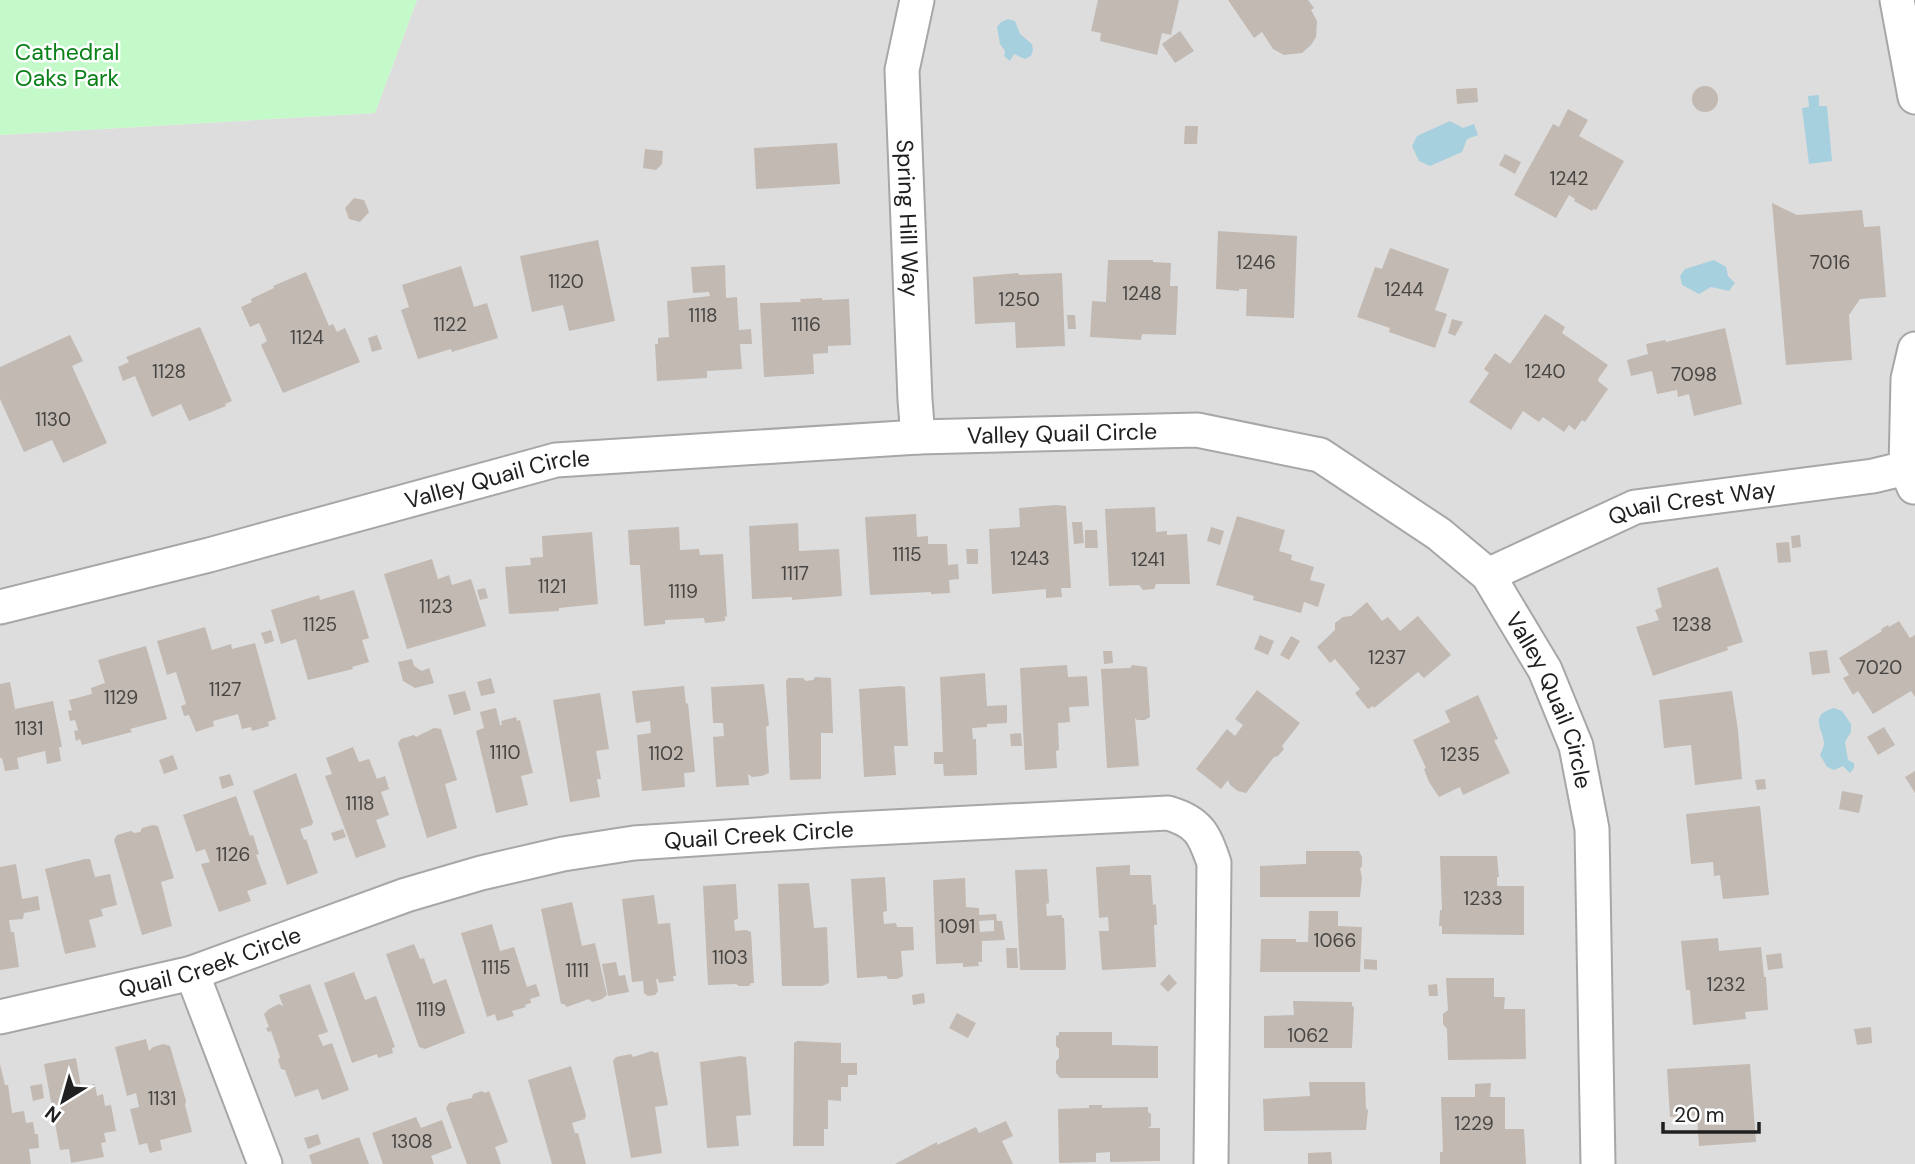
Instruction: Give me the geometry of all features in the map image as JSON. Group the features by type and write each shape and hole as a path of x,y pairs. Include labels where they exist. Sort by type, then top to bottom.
{"street":[{"name":"Spring Hill Way","path":"917,0 902,69 918,437"},
{"path":"1896,0 1915,97"},
{"path":"1910,478 1908,379 1915,349"},
{"name":"Valley Quail Circle","path":"0,607 209,555 555,460 918,437 1197,430 1320,455 1439,534 1488,575 1545,670 1576,746 1592,829 1598,1164"},
{"name":"Quail Crest Way","path":"1488,575 1635,508 1873,477 1910,478"},
{"name":"Quail Creek Circle","path":"0,1017 192,973 406,895 481,873 575,852 634,843 1168,813 1189,819 1205,838 1214,863 1211,1164"},
{"path":"192,973 265,1164"}],"shaded area":[{"path":"417,0 1915,0 1915,1164 0,1164 0,135 375,113"}],"green space":[{"name":"Cathedral Oaks Park","path":"0,0 417,0 375,113 0,135"}],"water":[{"path":"1008,19 1015,21 1020,34 1032,44 1031,56 1025,59 1014,54 1010,61 1004,56 1005,51 1000,44 997,27"},
{"path":"1819,95 1819,106 1827,106 1832,161 1809,164 1802,108 1809,107 1808,96"},
{"path":"1450,121 1463,128 1474,124 1478,135 1467,139 1462,152 1430,166 1419,161 1412,146 1417,136"},
{"path":"1714,260 1726,267 1728,276 1735,283 1729,291 1711,287 1699,294 1682,285 1680,276 1685,269"},
{"path":"1834,708 1842,711 1851,724 1851,732 1845,742 1848,760 1854,763 1850,773 1843,766 1834,770 1827,767 1820,755 1824,743 1819,718 1821,714"}],"building":[{"path":"1098,0 1179,0 1171,35 1162,33 1157,55 1100,41 1101,33 1091,31"},
{"path":"1228,0 1308,0 1314,8 1311,10 1317,21 1316,37 1302,53 1284,55 1273,49 1262,32 1254,38"},
{"path":"1180,31 1194,51 1175,63 1162,44"},
{"path":"1705,86 1714,90 1718,99 1714,108 1705,112 1696,108 1692,99 1696,90"},
{"path":"1477,88 1478,102 1457,104 1456,89"},
{"path":"1568,109 1588,120 1579,136 1624,161 1596,210 1592,211 1574,201 1569,195 1556,218 1514,195 1553,124 1559,127"},
{"path":"1185,126 1198,126 1197,144 1184,144"},
{"path":"837,143 840,184 756,189 754,148"},
{"path":"645,149 663,151 662,164 656,170 643,168"},
{"path":"1505,154 1521,162 1515,174 1499,165"},
{"path":"354,198 364,200 369,212 360,222 349,219 345,208"},
{"path":"1772,203 1797,215 1862,210 1864,227 1880,226 1886,297 1860,299 1849,315 1852,360 1786,365"},
{"path":"1218,231 1297,236 1294,318 1246,316 1247,289 1216,289"},
{"path":"598,240 615,321 569,331 563,305 532,312 520,256"},
{"path":"1390,248 1449,269 1435,310 1447,314 1435,348 1389,332 1390,328 1357,317 1375,267 1382,269"},
{"path":"1108,260 1153,260 1171,263 1170,286 1178,286 1176,335 1142,334 1141,340 1090,337 1092,301 1106,302"},
{"path":"725,265 726,298 737,297 739,330 751,329 752,344 740,344 742,369 707,371 707,378 657,381 655,344 658,344 658,338 669,337 667,301 710,296 709,292 693,293 691,267"},
{"path":"461,266 474,307 487,303 498,338 418,359 401,310 409,307 402,285"},
{"path":"306,272 329,326 333,324 337,332 345,328 360,362 283,393 261,345 267,341 259,323 250,327 241,307 274,288 273,286"},
{"path":"1062,273 1065,346 1016,348 1015,322 975,324 973,277"},
{"path":"800,299 849,299 851,345 828,346 828,353 813,354 814,374 764,377 760,303 801,302"},
{"path":"1545,314 1565,327 1562,333 1608,365 1598,379 1608,389 1585,422 1582,420 1575,430 1569,425 1564,432 1543,417 1539,422 1523,411 1511,430 1469,402 1489,373 1484,369 1495,353 1510,364"},
{"path":"1067,315 1075,315 1076,329 1068,329"},
{"path":"1452,319 1463,322 1455,336 1448,333"},
{"path":"200,327 232,401 189,421 181,404 152,417 135,376 123,381 118,367 129,362 126,357"},
{"path":"1725,328 1742,404 1694,416 1689,394 1678,397 1677,390 1657,394 1652,371 1631,376 1627,360 1648,354 1646,344"},
{"path":"70,335 83,361 72,366 107,443 63,463 52,440 24,452 0,399 0,367"},
{"path":"377,335 382,349 372,352 368,338"},
{"path":"1066,506 1071,588 1061,588 1062,597 1046,598 1046,589 992,594 989,529 1020,527 1019,508"},
{"path":"1155,507 1156,532 1167,531 1167,535 1187,534 1190,584 1156,584 1154,589 1143,590 1139,585 1109,586 1105,509"},
{"path":"916,514 917,537 928,536 928,544 947,544 948,565 958,564 959,579 949,580 950,593 870,595 865,517"},
{"path":"1237,516 1285,530 1279,551 1292,555 1291,560 1314,567 1310,580 1325,584 1318,607 1304,602 1301,613 1253,600 1254,596 1216,585"},
{"path":"1072,522 1082,522 1084,543 1074,544"},
{"path":"798,523 799,551 839,549 842,596 792,600 792,597 752,599 749,526"},
{"path":"679,527 680,550 699,549 700,555 723,554 727,617 725,616 725,621 705,623 704,618 665,620 665,624 644,626 640,565 630,565 628,530"},
{"path":"1211,527 1224,531 1220,545 1207,541"},
{"path":"1085,530 1097,530 1098,548 1085,548"},
{"path":"592,532 598,604 559,608 559,611 509,614 505,567 531,565 530,558 543,557 542,536"},
{"path":"1800,535 1801,547 1792,548 1791,536"},
{"path":"1789,542 1791,562 1778,563 1776,543"},
{"path":"966,549 978,549 978,564 967,564"},
{"path":"432,559 438,579 449,575 452,585 471,579 486,626 407,649 384,574"},
{"path":"1718,567 1743,642 1727,647 1728,650 1653,676 1636,627 1659,620 1655,610 1662,607 1657,588"},
{"path":"485,588 488,598 480,600 477,590"},
{"path":"354,590 369,638 362,640 369,662 352,667 353,669 308,680 296,639 281,644 271,610 319,595 320,600"},
{"path":"1367,602 1382,621 1388,617 1400,631 1418,616 1451,655 1424,678 1418,672 1374,708 1373,706 1368,709 1355,693 1360,689 1335,659 1330,663 1317,647 1335,630 1335,623 1343,617 1351,616"},
{"path":"1899,621 1910,638 1915,635 1915,697 1911,691 1873,714 1858,691 1853,695 1843,678 1849,675 1839,658 1882,631 1881,629"},
{"path":"205,627 212,650 231,644 232,649 255,643 276,719 268,722 269,726 252,731 251,727 242,729 238,714 213,721 214,726 196,732 189,715 184,716 181,706 186,704 176,672 167,675 157,641"},
{"path":"271,630 274,641 265,644 261,633"},
{"path":"1260,635 1274,641 1268,655 1254,649"},
{"path":"1291,636 1300,641 1289,660 1280,655"},
{"path":"146,646 167,719 130,729 132,732 82,745 80,739 76,741 74,731 78,730 75,720 70,721 68,711 72,710 69,700 92,694 91,688 105,683 98,660"},
{"path":"1827,650 1830,673 1812,675 1809,652"},
{"path":"1103,651 1112,651 1113,663 1104,664"},
{"path":"412,659 414,666 422,671 429,668 434,683 415,688 403,681 398,662"},
{"path":"1067,665 1068,677 1087,676 1089,706 1069,707 1070,722 1058,723 1057,768 1025,770 1020,668"},
{"path":"1132,665 1147,667 1150,717 1145,720 1135,718 1139,766 1107,768 1101,669 1130,668"},
{"path":"985,673 987,706 1007,705 1007,723 972,728 973,739 976,739 977,775 944,776 943,764 934,764 934,752 943,752 940,677"},
{"path":"815,677 831,678 833,733 821,733 821,779 790,780 786,681 788,678 803,678 806,681"},
{"path":"491,678 495,693 481,696 477,682"},
{"path":"10,682 15,709 53,701 62,747 59,747 61,761 47,764 45,751 17,758 19,769 5,771 0,758 0,684"},
{"path":"764,684 769,725 766,727 769,773 752,777 748,774 749,785 716,787 713,737 724,736 723,723 713,723 711,687"},
{"path":"684,686 695,772 684,773 685,787 642,791 637,735 651,733 650,721 636,723 632,691"},
{"path":"905,687 908,746 894,746 896,775 864,777 859,689"},
{"path":"1257,690 1300,723 1282,746 1284,749 1274,757 1246,793 1238,791 1228,780 1221,789 1196,769 1227,729 1235,736 1243,725 1235,719"},
{"path":"465,691 471,710 454,715 448,695"},
{"path":"1732,691 1742,779 1695,785 1691,745 1664,748 1659,700"},
{"path":"600,693 609,749 596,751 601,779 597,779 600,797 570,802 553,700"},
{"path":"1478,695 1498,739 1494,740 1510,773 1463,795 1460,787 1439,797 1429,782 1424,769 1426,768 1413,740 1450,722 1445,711"},
{"path":"496,708 500,725 501,721 516,717 517,721 520,720 533,773 521,776 528,805 496,813 476,731 484,728 480,712"},
{"path":"1884,727 1895,745 1878,755 1867,737"},
{"path":"434,728 441,729 457,780 445,784 457,828 427,838 398,743 401,739 414,735 416,737"},
{"path":"1021,733 1022,746 1011,746 1010,734"},
{"path":"353,747 359,762 369,759 377,779 385,776 389,789 381,792 389,815 376,820 386,847 356,858 325,776 332,774 326,758"},
{"path":"173,755 178,769 164,774 159,760"},
{"path":"1915,771 1915,793 1905,777"},
{"path":"296,773 313,822 312,825 300,829 318,873 287,885 253,791"},
{"path":"230,774 234,785 222,789 219,777"},
{"path":"1765,779 1766,789 1757,790 1755,780"},
{"path":"1842,791 1863,795 1859,813 1839,809"},
{"path":"236,796 250,836 253,835 259,854 256,855 267,884 247,891 251,901 219,912 201,864 210,862 205,849 196,852 183,815"},
{"path":"1760,806 1769,895 1723,899 1720,875 1714,876 1713,862 1691,864 1686,814"},
{"path":"158,826 174,878 161,882 172,926 142,935 114,840 117,835 131,831 140,832 142,828"},
{"path":"343,829 346,837 334,841 331,833"},
{"path":"1306,851 1359,851 1362,857 1360,897 1260,897 1260,866 1306,864"},
{"path":"1440,856 1497,856 1497,886 1524,886 1524,935 1442,934 1442,926 1439,926 1442,910"},
{"path":"90,859 95,877 110,874 117,905 101,909 103,916 89,920 96,947 65,954 45,869"},
{"path":"16,864 22,899 38,896 40,910 24,913 23,919 9,920 11,932 14,932 19,967 0,970 0,867"},
{"path":"1130,865 1130,875 1151,875 1153,905 1156,904 1156,967 1102,970 1099,931 1109,931 1108,917 1099,918 1096,867"},
{"path":"1047,869 1047,916 1062,915 1064,918 1066,967 1065,970 1020,970 1015,870"},
{"path":"885,877 887,911 883,912 884,924 896,923 897,927 913,927 914,950 901,951 903,976 897,979 888,979 886,976 857,978 851,879"},
{"path":"965,878 966,907 979,908 979,915 996,914 997,921 1002,921 1005,940 982,941 982,962 978,962 979,966 963,967 963,963 936,964 933,880","holes":["994,920 994,931 980,932 979,921"]},
{"path":"809,883 814,928 827,927 829,983 822,986 782,986 778,884"},
{"path":"736,884 738,919 734,920 735,931 751,932 754,983 749,986 708,985 703,886"},
{"path":"654,895 658,924 670,923 676,976 673,976 674,981 659,983 656,979 658,991 655,995 648,996 644,993 643,981 632,982 622,899"},
{"path":"572,902 582,946 595,943 607,995 592,1002 589,999 567,1007 561,1004 541,909"},
{"path":"1309,911 1338,911 1338,926 1362,927 1360,972 1260,972 1261,939 1296,939 1296,942 1308,942"},
{"path":"492,924 500,951 514,947 527,987 536,984 540,996 530,999 531,1003 525,1005 526,1007 512,1011 514,1016 497,1021 495,1014 487,1017 461,933"},
{"path":"1718,938 1719,951 1761,947 1768,1010 1745,1012 1746,1019 1693,1025 1681,941"},
{"path":"414,944 420,959 424,958 433,984 446,979 465,1033 425,1049 419,1047 386,954"},
{"path":"1006,948 1017,948 1018,968 1007,968"},
{"path":"1781,953 1783,968 1768,970 1766,955"},
{"path":"1364,959 1377,960 1377,970 1364,969"},
{"path":"616,962 619,976 625,975 629,992 608,996 602,964"},
{"path":"354,972 365,1000 376,996 395,1047 392,1048 393,1053 378,1058 377,1054 352,1063 324,983"},
{"path":"1169,974 1177,983 1168,992 1160,984"},
{"path":"1446,978 1494,978 1494,997 1505,997 1504,1009 1525,1009 1526,1059 1448,1060 1447,1029 1443,1024 1443,1014 1448,1010"},
{"path":"310,984 328,1032 318,1035 323,1046 332,1043 349,1090 322,1100 318,1089 295,1097 285,1070 281,1069 278,1060 280,1057 271,1031 268,1032 266,1028 269,1027 264,1014 279,1004 283,1006 279,995"},
{"path":"1437,984 1438,996 1429,996 1428,985"},
{"path":"924,993 925,1003 913,1005 912,995"},
{"path":"1293,1001 1352,1002 1352,1048 1264,1048 1264,1016 1294,1015"},
{"path":"957,1013 976,1023 968,1038 949,1028"},
{"path":"1871,1027 1872,1043 1857,1045 1854,1029"},
{"path":"1059,1032 1112,1032 1112,1045 1158,1046 1158,1078 1060,1078 1056,1073 1059,1049 1056,1046 1056,1036"},
{"path":"146,1039 149,1051 163,1044 170,1046 192,1132 160,1140 162,1150 150,1153 147,1143 139,1145 130,1109 139,1107 136,1093 127,1096 115,1047"},
{"path":"794,1043 841,1043 841,1063 857,1063 857,1075 848,1075 848,1087 841,1087 841,1101 828,1100 828,1129 824,1129 824,1146 793,1146"},
{"path":"652,1051 658,1052 668,1105 655,1107 662,1153 631,1158 613,1061 616,1057 631,1054 633,1057"},
{"path":"746,1057 751,1115 736,1116 739,1146 707,1148 700,1062"},
{"path":"76,1058 81,1087 95,1084 97,1096 103,1094 105,1106 111,1105 116,1131 104,1133 106,1142 101,1143 104,1157 71,1163 69,1149 60,1150 44,1064"},
{"path":"0,1064 5,1085 8,1085 12,1113 24,1111 26,1123 33,1122 35,1134 38,1134 39,1148 29,1149 31,1164 0,1164"},
{"path":"1750,1064 1756,1142 1699,1146 1697,1115 1670,1117 1667,1069"},
{"path":"571,1066 586,1115 585,1119 572,1123 575,1133 578,1133 586,1164 552,1164 528,1080"},
{"path":"1309,1082 1365,1082 1368,1110 1366,1130 1264,1131 1263,1099 1310,1096"},
{"path":"1491,1083 1490,1097 1505,1097 1505,1129 1524,1129 1526,1164 1440,1164 1440,1152 1443,1152 1441,1097 1475,1097 1475,1084"},
{"path":"42,1084 44,1098 33,1101 30,1086"},
{"path":"489,1091 508,1142 495,1147 501,1164 467,1164 446,1108 449,1103 472,1098 473,1094"},
{"path":"1089,1105 1102,1105 1102,1108 1148,1107 1151,1126 1148,1128 1160,1128 1160,1161 1110,1162 1110,1152 1096,1153 1096,1162 1059,1163 1058,1109 1089,1108"},
{"path":"416,1117 421,1128 442,1120 452,1148 431,1156 434,1164 383,1164 372,1133"},
{"path":"1006,1121 1013,1136 1002,1141 1013,1164 895,1164 937,1142 937,1145 976,1127 979,1133"},
{"path":"318,1134 321,1144 308,1149 304,1138"},
{"path":"359,1137 369,1164 312,1164 309,1155"},
{"path":"1331,1152 1332,1164 1308,1164 1308,1153"}]}
